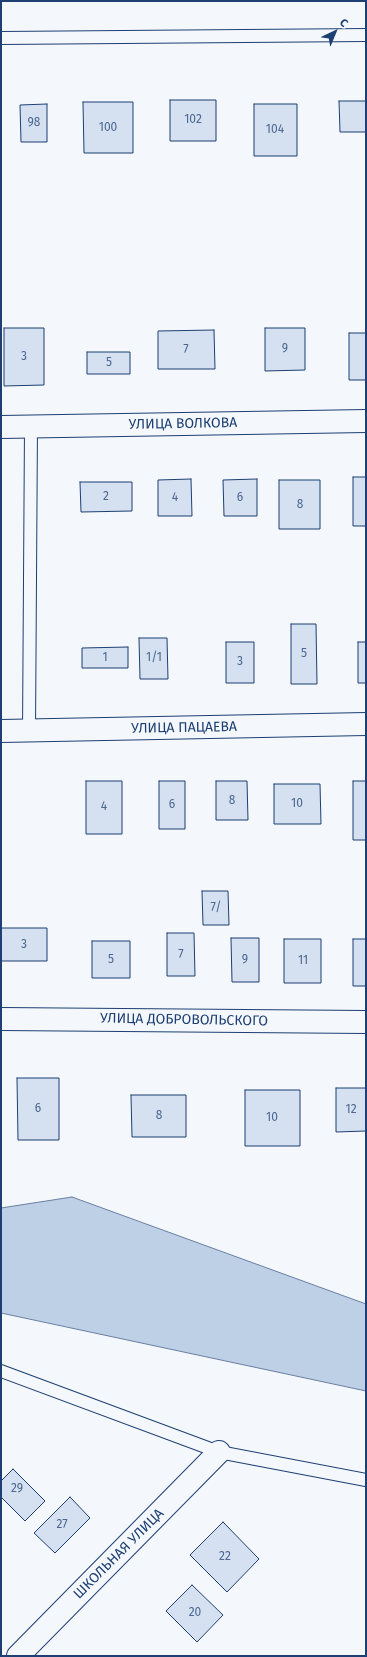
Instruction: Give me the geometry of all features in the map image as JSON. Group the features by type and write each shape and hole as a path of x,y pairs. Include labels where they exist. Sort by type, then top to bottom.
{"street":[{"name":"УЛИЦА ВОЛКОВА","path":"1,427 366,421"},
{"name":"УЛИЦА ПАЦАЕВА","path":"1,731 366,724"},
{"name":"УЛИЦА ДОБРОВОЛЬСКОГО","path":"1,1019 366,1022"},
{"name":"ШКОЛЬНАЯ УЛИЦА","path":"18,1656 219,1452"}],"lane":[{"path":"1,38 366,35"},
{"path":"29,731 31,426"},
{"path":"1,1372 219,1452 366,1480"}],"water":[{"path":"72,1197 366,1304 366,1391 1,1313 1,1208"}],"building":[{"path":"170,100 216,100 216,141 170,141"},
{"path":"339,101 366,101 366,132 340,132"},
{"path":"83,102 133,102 133,153 84,153"},
{"path":"47,104 47,142 21,142 20,105"},
{"path":"254,104 297,104 297,156 254,156"},
{"path":"4,328 44,328 44,385 4,386"},
{"path":"265,328 305,328 305,370 265,371"},
{"path":"214,330 215,369 158,369 158,331"},
{"path":"349,333 366,333 366,380 349,380"},
{"path":"87,352 130,352 130,374 87,374"},
{"path":"353,477 366,477 366,526 353,526"},
{"path":"191,479 192,516 158,516 158,480"},
{"path":"257,479 257,516 224,516 223,480"},
{"path":"279,480 320,480 320,529 279,529"},
{"path":"80,482 132,482 132,511 81,512"},
{"path":"291,624 316,624 317,684 291,684"},
{"path":"139,638 167,638 168,679 140,679"},
{"path":"226,642 254,642 254,683 226,683"},
{"path":"358,642 366,642 366,683 358,683"},
{"path":"128,647 128,668 82,668 82,648"},
{"path":"86,781 122,781 122,834 86,834"},
{"path":"159,781 185,781 185,829 159,829"},
{"path":"216,781 247,781 248,820 216,820"},
{"path":"353,781 366,781 366,840 353,840"},
{"path":"274,784 320,784 321,824 274,824"},
{"path":"202,891 228,891 229,925 203,925"},
{"path":"1,928 47,928 47,961 1,961"},
{"path":"167,933 194,933 195,976 167,976"},
{"path":"231,938 259,938 259,982 232,982"},
{"path":"284,939 321,939 321,983 284,983"},
{"path":"353,939 366,939 366,986 353,986"},
{"path":"92,941 130,941 130,978 92,978"},
{"path":"17,1078 59,1078 59,1140 18,1140"},
{"path":"336,1088 366,1088 366,1131 336,1132"},
{"path":"245,1090 300,1090 300,1146 245,1146"},
{"path":"131,1095 186,1095 186,1137 132,1137"},
{"path":"13,1469 45,1501 25,1521 1,1497 1,1481"},
{"path":"70,1497 90,1518 55,1553 34,1533"},
{"path":"223,1522 259,1559 227,1592 190,1555"},
{"path":"192,1585 223,1615 197,1642 166,1611"}]}
